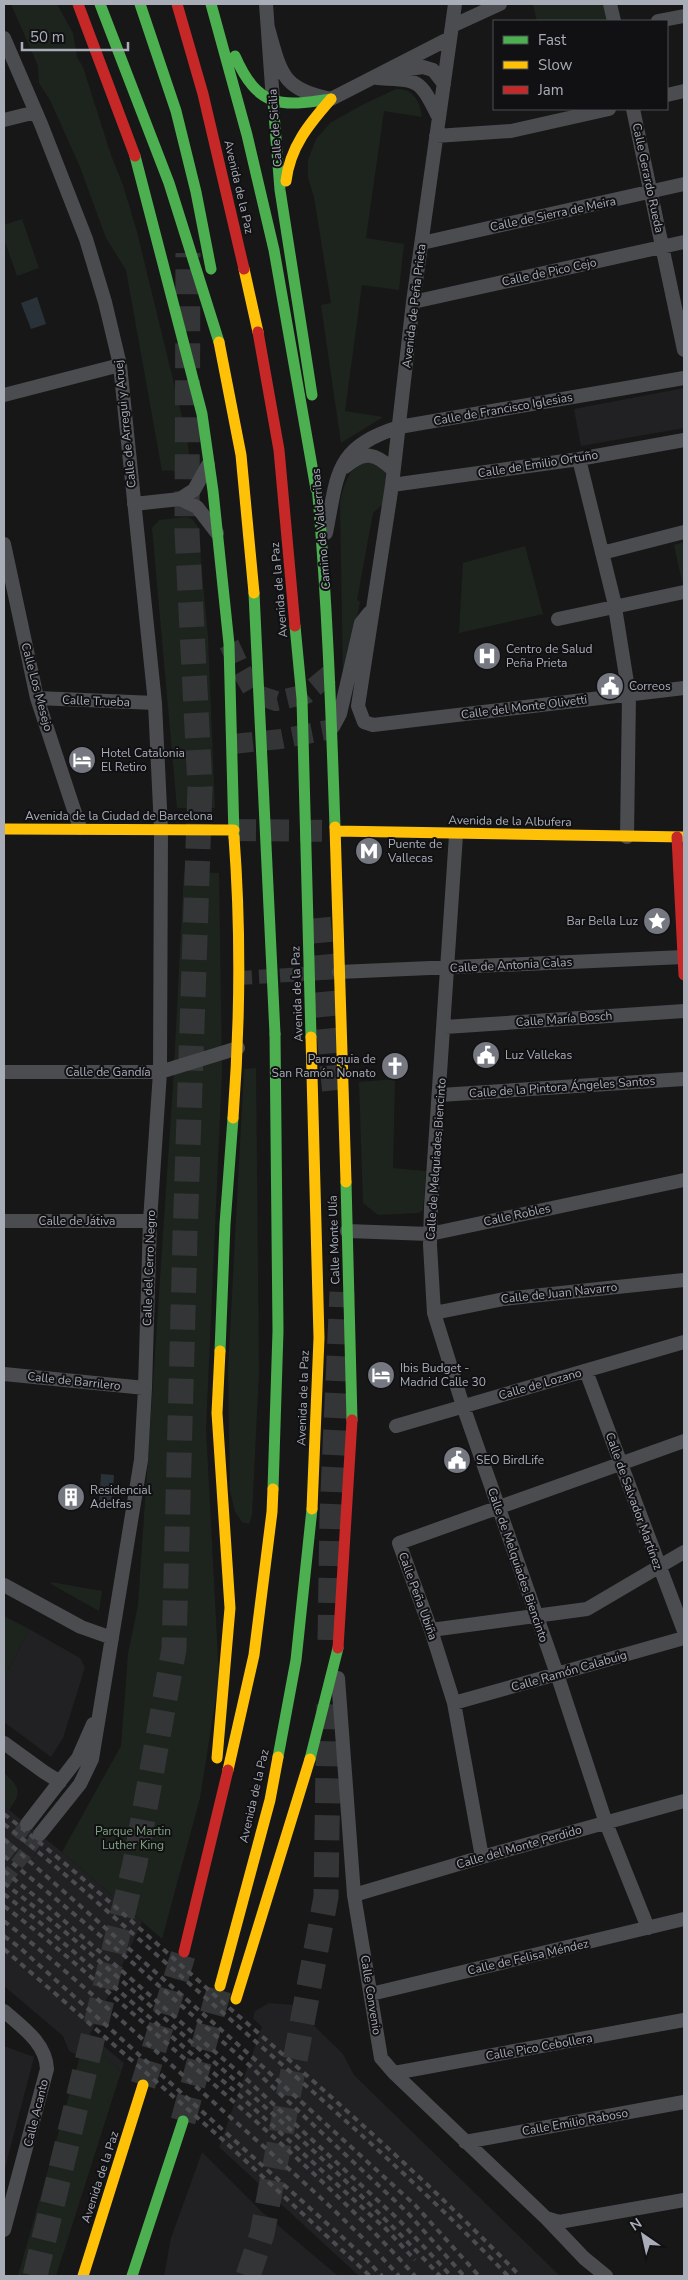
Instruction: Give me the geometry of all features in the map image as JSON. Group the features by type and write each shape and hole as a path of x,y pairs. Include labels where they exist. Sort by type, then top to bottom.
{"main road":[{"path":"78,4 133,150 202,414 210,461 229,644 234,830 238,884 238,1048 225,1224 217,1412 230,1608 210,1851"},
{"path":"100,4 169,183 219,342"},
{"name":"Avenida de la Paz","path":"140,4 176,111 196,192 215,293 219,342 242,456 254,593 275,1034 278,1331 272,1512 254,1655 210,1851 184,1952"},
{"name":"Avenida de la Paz","path":"177,4 203,94 258,332 279,450 302,699 319,1338 312,1509 296,1660 270,1800 220,1986"},
{"path":"201,4 214,62"},
{"path":"211,4 247,135 274,250 316,489"},
{"path":"217,4 245,78 256,90 273,101 293,104 331,100"},
{"path":"119,56 134,120 133,150"},
{"path":"286,228 286,179 291,155 303,132 331,100"},
{"name":"Calle de Sicilia","path":"273,101 280,190 286,228"},
{"name":"Camino de Valderribas","path":"286,228 313,407 316,489 323,548 335,831"},
{"path":"249,237 259,285 258,332"},
{"name":"Avenida de la Ciudad de Barcelona","path":"4,829 234,830"},
{"name":"Avenida de la Albufera","path":"335,831 456,835 681,837"},
{"name":"Calle Monte Ulía","path":"236,1999 302,1788 338,1648 352,1440 335,831"},
{"path":"681,837 684,975"},
{"name":"Avenida de la Paz","path":"83,2274 144,2086"},
{"path":"132,2276 183,2122"},
{"path":"154,2248 162,2182"}],"street":[{"name":"Calle de Sicilia","path":"266,4 273,101"},
{"name":"Avenida de Peña Prieta","path":"364,722 358,706 392,485 413,302 455,4"},
{"path":"377,78 500,4"},
{"path":"610,4 614,20"},
{"path":"663,20 684,16"},
{"name":"Calle de Sicilia","path":"268,28 277,61 282,73 290,83 309,94 331,100"},
{"name":"Calle de Arregui y Aruej","path":"4,38 36,112 86,239 105,302 120,366 155,703 162,829"},
{"path":"331,100 377,78 402,69 423,68 433,70 444,84"},
{"path":"377,78 411,79 421,85 439,118"},
{"path":"668,96 684,92"},
{"path":"436,136 511,131 605,110"},
{"name":"Calle Gerardo Rueda","path":"633,110 684,350"},
{"path":"4,120 36,112"},
{"name":"Calle de Sierra de Meira","path":"422,243 684,184"},
{"name":"Calle de Pico Cejo","path":"413,302 684,242"},
{"path":"4,395 120,366"},
{"name":"Calle de Francisco Iglesias","path":"323,548 339,472 346,458 356,448 378,434 398,427 684,378"},
{"name":"Calle de Emilio Ortuño","path":"392,485 579,459 684,440"},
{"path":"339,472 353,460 370,455 383,460 393,470"},
{"path":"579,459 615,607 629,695 627,837"},
{"path":"134,504 180,499 194,490 210,461"},
{"path":"180,499 197,507 218,533"},
{"path":"602,553 684,532"},
{"name":"Calle Los Mesejo","path":"4,544 37,698 80,828"},
{"path":"558,619 684,592"},
{"name":"Avenida de Peña Prieta","path":"332,729 340,714 360,623 372,608"},
{"name":"Calle del Monte Olivetti","path":"364,722 373,725 684,688"},
{"name":"Calle Trueba","path":"37,698 155,703"},
{"name":"Calle del Cerro Negro","path":"40,1834 80,1784 92,1759 141,1460 150,1221 160,1072 162,829"},
{"name":"Calle de Melquiades Biencinto","path":"456,835 445,1027 430,1234 434,1314 463,1406 557,1674 606,1823 648,1928"},
{"name":"Calle de Antonia Calas","path":"339,972 684,957"},
{"name":"Calle María Bosch","path":"445,1027 684,1012"},
{"name":"Calle de Gandía","path":"4,1072 160,1072 238,1048"},
{"name":"Calle de la Pintora Ángeles Santos","path":"440,1095 684,1078"},
{"name":"Calle Robles","path":"347,1231 430,1234 684,1180"},
{"name":"Calle de Játiva","path":"4,1221 150,1221"},
{"name":"Calle de Juan Navarro","path":"434,1314 504,1299 684,1280"},
{"name":"Calle de Lozano","path":"396,1426 684,1342"},
{"name":"Calle de Salvador Martínez","path":"586,1370 684,1631"},
{"name":"Calle de Barrilero","path":"4,1374 145,1388"},
{"name":"Calle Peña Ubiña","path":"482,1857 454,1703 431,1630 399,1544 684,1441"},
{"path":"431,1630 587,1609 684,1552"},
{"path":"4,1585 80,1628 112,1638"},
{"name":"Calle Ramón Calabuig","path":"454,1703 684,1638"},
{"name":"Calle Convenio","path":"338,1648 339,1700 354,1895 381,2058 394,2074 546,2218 584,2258 606,2276"},
{"name":"Calle del Cerro Negro","path":"27,1824 82,1752 100,1704"},
{"path":"4,1743 60,1782"},
{"name":"Calle del Monte Perdido","path":"354,1895 684,1801"},
{"name":"Calle de Felisa Méndez","path":"371,1994 684,1919"},
{"name":"Calle Acanto","path":"4,2011 38,2042 44,2052 47,2069 4,2230"},
{"name":"Calle Pico Cebollera","path":"394,2074 684,2020"},
{"name":"Calle Emilio Raboso","path":"465,2142 684,2102"},
{"path":"546,2218 559,2222 684,2200"},
{"name":"Calle Convenio","path":"584,2258 596,2276"}],"shaded area":[{"path":"37,297 46,324 31,329 21,303"},
{"path":"684,388 684,428 581,446 574,409"},
{"path":"101,1474 114,1475 112,1504 99,1503"},
{"path":"29,1629 80,1658 85,1667 63,1738 51,1757 4,1722 4,1678"},
{"path":"4,1806 62,1852 142,1922 90,2035 124,2063 121,2072 86,2036 79,2056 69,2051 63,2036 4,1986"},
{"path":"269,2003 293,2005 343,2054 354,2075 560,2276 359,2276 219,2147 262,2027 253,2018 255,2011"},
{"path":"4,2046 34,2057 4,2172"},
{"path":"202,2152 261,2211 338,2276 164,2276 171,2238"}],"green space":[{"path":"11,4 57,4 73,33 77,57 83,67 137,232 186,433 192,473 162,471 126,270 106,238 80,167 50,100 39,83 38,66"},
{"path":"533,4 604,4 608,20 537,20"},
{"path":"396,89 407,91 415,97 422,117 384,111 366,238 404,244 399,290 362,285 345,411 383,417 341,443 321,305 331,303 314,197 308,178 308,160 316,139 330,123"},
{"path":"22,219 39,268 17,276 4,239 4,225"},
{"path":"376,462 385,471 387,480 383,504 373,513 357,600 360,602 339,708 343,677 340,503 346,482 358,463"},
{"path":"186,517 192,519 198,527 208,637 215,808 177,808 152,528 159,520"},
{"path":"684,542 684,581 682,582 674,545"},
{"path":"525,546 543,614 459,633 463,563"},
{"name":"Parque Martin Luther King","path":"184,872 219,873 222,1072 206,1429 219,1678 200,1798 162,1939 62,1852 121,1746 128,1654 138,1605 173,1086"},
{"path":"256,1068 259,1372 252,1515 249,1524 242,1522 235,1512 230,1491 228,1370 244,1069"},
{"path":"395,1079 393,1168 426,1171 423,1210 418,1213 378,1215 363,1203 359,1082"},
{"path":"51,1582 102,1591 99,1611 51,1584"},
{"path":"4,1616 29,1629 4,1678"},
{"path":"4,1773 13,1782 17,1790 16,1799 9,1810 4,1806"},
{"path":"86,2035 121,2072 56,2276 18,2276"}],"tunnel":[{"path":"35,2276 135,1863 174,1649 200,787 187,532 188,253"},
{"path":"229,644 255,694 276,701 306,694 330,674"},
{"path":"233,744 281,739 332,729"},
{"path":"234,830 335,831"},
{"path":"318,918 335,1095"},
{"path":"238,978 339,972"},
{"path":"330,1640 332,1514 342,1292"},
{"path":"248,2276 262,2234 326,1897 329,1702"},
{"path":"4,1855 27,1824"},
{"path":"4,1881 40,1834"},
{"path":"143,2085 184,1952"},
{"path":"183,2121 220,1986"}],"railway":[{"path":"4,1814 86,1881 334,2100 447,2204 520,2276"},
{"path":"4,1824 87,1893 331,2108 439,2207 508,2276"},
{"path":"4,1839 251,2056 415,2205 479,2276"},
{"path":"4,1856 126,1957 248,2064 407,2212 464,2276"},
{"path":"4,1871 46,1905 244,2077 399,2220 451,2276"},
{"path":"4,1883 98,1960 286,2125 380,2214 440,2276"},
{"path":"4,1894 37,1920 238,2094 387,2230 415,2260"},
{"path":"4,1906 51,1943 275,2138 361,2219 415,2276"},
{"path":"4,1921 80,1984 303,2182 399,2276"},
{"path":"4,1936 19,1947 361,2254 382,2276"},
{"path":"4,1949 222,2139 370,2276"}],"traffic: fast":[{"path":"100,4 169,183 219,342"},
{"path":"140,4 176,111 196,192 211,269"},
{"path":"211,4 247,135 274,250 316,489"},
{"path":"235,56 253,86 262,95 272,100 284,103 298,103 331,99"},
{"path":"273,101 280,190 312,395"},
{"path":"135,156 202,414 213,491"},
{"path":"316,474 326,606 335,827"},
{"path":"213,491 229,644 234,837"},
{"path":"254,593 275,1034"},
{"path":"295,626 302,699 311,1037"},
{"path":"273,1489 278,1331 275,1034"},
{"path":"225,1224 233,1118"},
{"path":"346,1182 352,1420"},
{"path":"220,1351 225,1224"},
{"path":"278,1757 296,1660 312,1509"},
{"path":"310,1759 338,1648"},
{"path":"132,2276 183,2121"}],"traffic: slow":[{"path":"286,181 296,147 308,127 331,99"},
{"path":"244,269 258,332"},
{"path":"219,342 241,455 254,593"},
{"path":"335,827 346,1182"},
{"path":"4,829 234,830"},
{"path":"335,831 684,837"},
{"path":"233,1118 239,978 238,907 234,837"},
{"path":"311,1037 319,1338 312,1509"},
{"path":"217,1758 230,1608 217,1413 220,1351"},
{"path":"228,1770 254,1655 272,1512 273,1489"},
{"path":"220,1986 270,1800 278,1757"},
{"path":"236,1999 310,1759"},
{"path":"83,2276 143,2085"}],"traffic: jam":[{"path":"78,4 135,156"},
{"path":"177,4 203,94 244,269"},
{"path":"258,332 279,450 295,626"},
{"path":"677,837 684,975"},
{"path":"338,1648 352,1420"},
{"path":"184,1952 228,1770"}],"place":[{"name":"Centro de Salud Peña Prieta","path":"487,656"},
{"name":"Correos","path":"610,686"},
{"name":"Hotel Catalonia El Retiro","path":"82,760"},
{"name":"Puente de Vallecas","path":"369,851"},
{"name":"Bar Bella Luz","path":"657,921"},
{"name":"Luz Vallekas","path":"486,1055"},
{"name":"Parroquia de San Ramón Nonato","path":"395,1066"},
{"name":"Ibis Budget - Madrid Calle 30","path":"381,1375"},
{"name":"SEO BirdLife","path":"457,1460"},
{"name":"Residencial Adelfas","path":"71,1497"}]}
